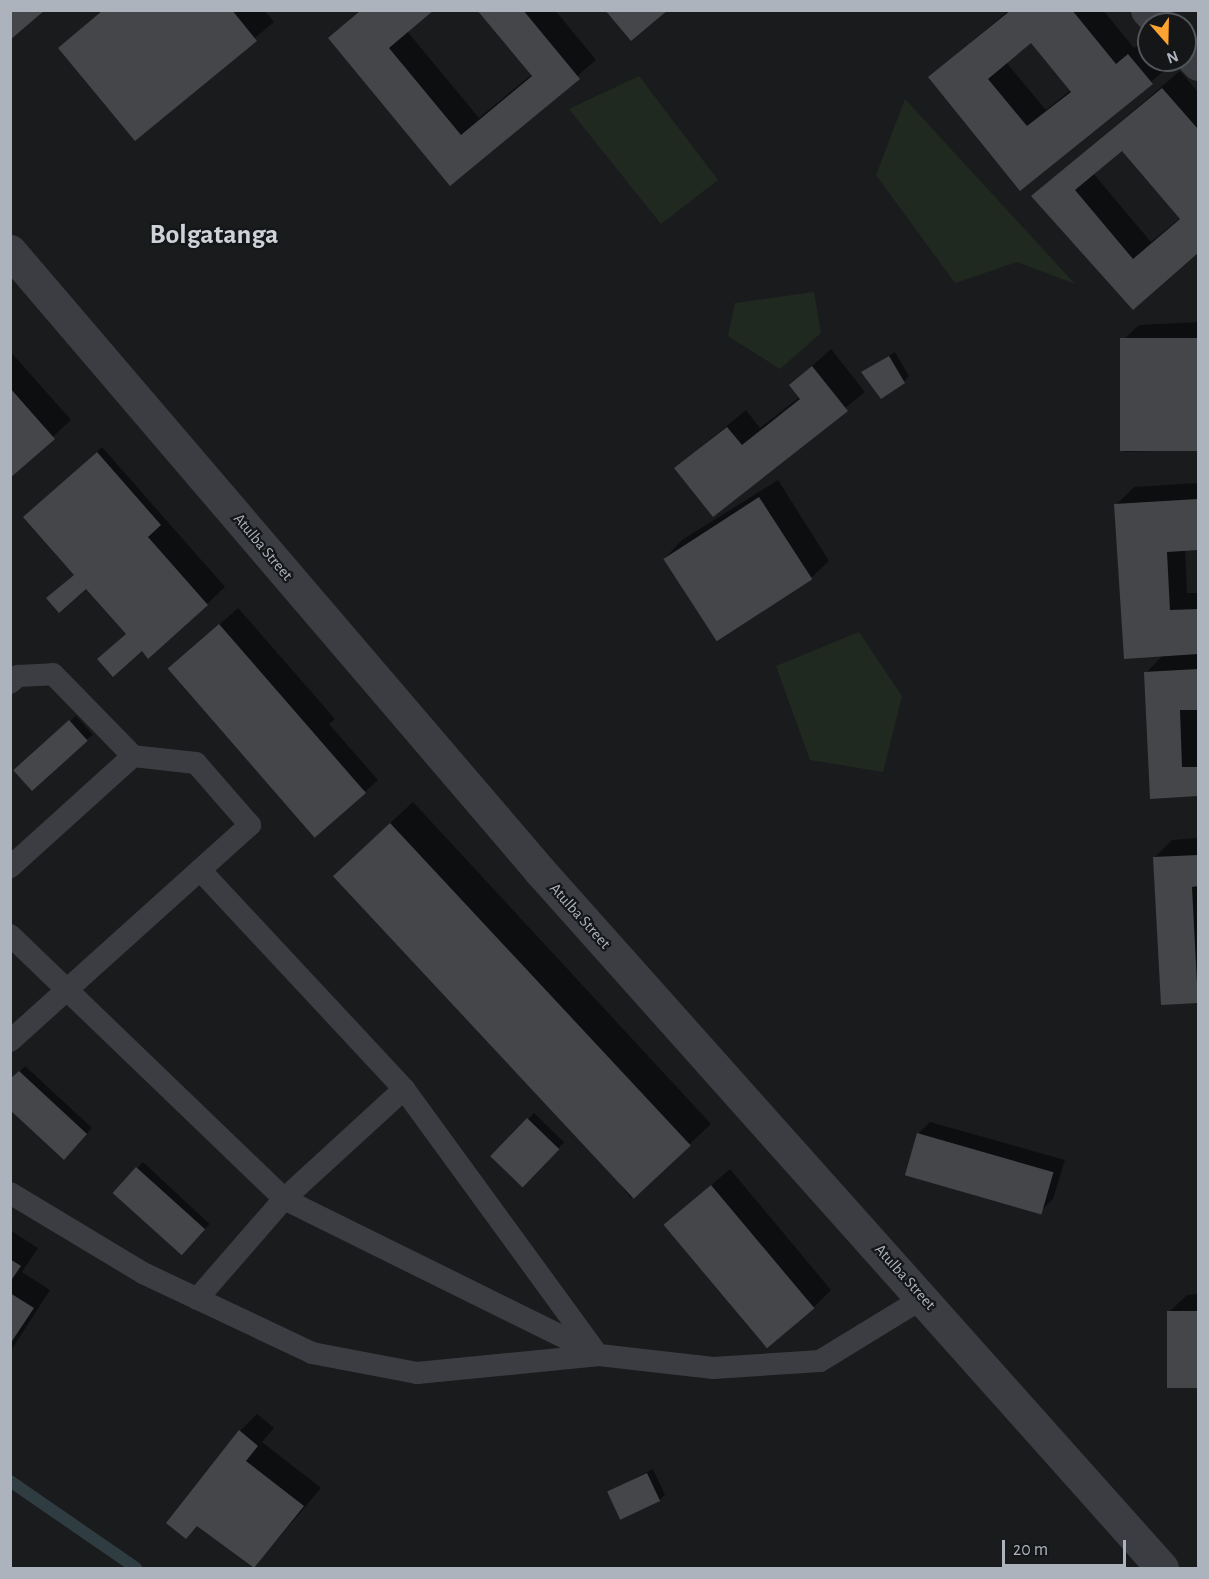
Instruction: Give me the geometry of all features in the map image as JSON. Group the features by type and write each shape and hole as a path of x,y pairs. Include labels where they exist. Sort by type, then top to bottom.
{"street":[{"name":"Atulba Street","path":"10,251 540,871 923,1298 1162,1569"}],"lane":[{"path":"10,1041 250,825 196,763 133,756 53,674 13,675"},
{"path":"10,867 133,756"},
{"path":"200,870 404,1089 599,1356"},
{"path":"10,935 284,1199 599,1356"},
{"path":"197,1299 284,1199 404,1089"},
{"path":"10,1194 143,1274 312,1353 417,1373 599,1356 712,1368 820,1361 923,1298"}],"shaded area":[{"path":"639,76 718,180 661,224 569,109"},
{"path":"905,99 1075,284 1017,262 955,283 876,175"},
{"path":"814,292 821,333 780,369 728,336 735,303"},
{"path":"859,632 902,696 883,772 810,760 776,666"}],"building":[{"path":"10,10 45,10 10,40"},
{"path":"103,10 232,10 257,41 135,141 58,48"},
{"path":"361,10 434,10 389,48 461,135 532,76 477,10 523,10 580,79 450,186 328,38"},
{"path":"605,10 668,10 631,41"},
{"path":"1011,10 1072,10 1116,64 1128,54 1137,65 1137,72 1143,72 1153,84 1020,191 928,77","holes":["1031,43 1071,92 1027,126 988,79"]},
{"path":"1162,88 1198,129 1198,253 1133,310 1031,196","holes":["1122,151 1180,219 1133,259 1075,190"]},
{"path":"1120,338 1198,338 1198,451 1120,451"},
{"path":"889,356 905,383 881,399 861,372"},
{"path":"812,366 848,411 713,517 674,468 727,427 742,445 800,399 789,385"},
{"path":"10,388 55,439 10,478"},
{"path":"97,452 161,525 148,537 208,605 148,659 142,651 113,677 97,659 126,634 86,589 59,613 46,598 74,575 23,517"},
{"path":"759,497 812,579 717,641 663,559"},
{"path":"1198,499 1198,550 1167,552 1170,610 1198,609 1198,654 1124,659 1114,504"},
{"path":"219,624 366,793 315,838 168,669"},
{"path":"1198,669 1198,710 1180,710 1182,767 1198,767 1198,796 1150,799 1144,672"},
{"path":"69,720 88,741 32,791 13,770"},
{"path":"390,823 691,1146 634,1199 333,876"},
{"path":"1198,855 1198,886 1192,887 1198,1003 1161,1005 1153,857"},
{"path":"19,1071 87,1134 64,1160 10,1110 10,1079"},
{"path":"527,1118 559,1149 523,1187 490,1156"},
{"path":"917,1133 1053,1172 1041,1214 905,1175"},
{"path":"136,1167 205,1229 182,1255 113,1193"},
{"path":"711,1185 814,1308 767,1348 664,1225"},
{"path":"10,1259 21,1266 10,1282"},
{"path":"10,1293 34,1308 10,1344"},
{"path":"1167,1311 1198,1311 1198,1388 1167,1388"},
{"path":"239,1430 258,1446 246,1461 304,1506 254,1568 197,1526 186,1539 166,1523"},
{"path":"647,1473 660,1501 620,1520 607,1492"}],"waterway":[{"path":"10,1481 136,1568"}],"district":[{"name":"Bolgatanga","path":"214,235"}]}
